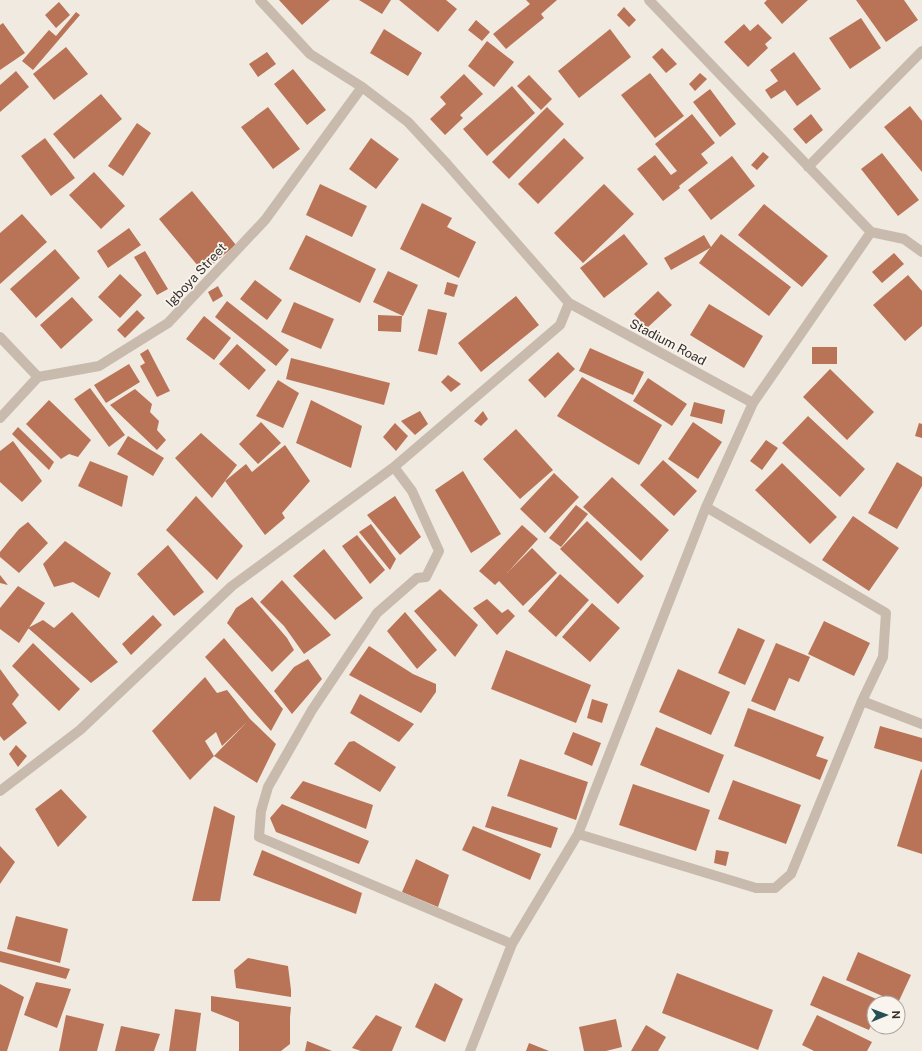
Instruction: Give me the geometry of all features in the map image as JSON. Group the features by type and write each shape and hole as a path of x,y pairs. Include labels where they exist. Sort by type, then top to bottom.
{"street":[{"path":"0,792 80,730 232,586 394,468 560,326 569,303 447,164 408,122 362,87 310,54 260,0"},
{"path":"649,0 871,232 904,239 922,252"},
{"path":"808,167 922,51"},
{"name":"Igboya Street","path":"38,378 99,366 168,323 265,220 362,87"},
{"path":"470,1051 512,944 578,834 706,507 754,403 871,232"},
{"name":"Stadium Road","path":"569,303 754,403"},
{"path":"0,337 38,378 0,418"},
{"path":"394,468 412,491 439,551 426,577 417,578 378,613 312,710 268,787 261,811 260,837 512,944"},
{"path":"578,834 756,888 774,888 791,874 862,701 883,657 886,613 706,507"},
{"path":"862,701 922,724"}],"building":[{"path":"279,0 330,0 302,25"},
{"path":"359,0 391,0 382,14"},
{"path":"399,0 446,0 457,9 438,32"},
{"path":"526,0 557,0 541,14 544,18 506,49 493,34 530,4"},
{"path":"767,0 808,0 782,24 764,3"},
{"path":"856,0 904,0 918,20 886,42"},
{"path":"59,2 70,15 56,28 45,15"},
{"path":"624,7 636,20 629,27 617,15"},
{"path":"76,12 80,15 33,70 22,61 49,30 56,36"},
{"path":"861,18 881,48 850,69 829,38"},
{"path":"476,20 490,32 482,41 468,30"},
{"path":"3,23 25,53 0,70 0,25"},
{"path":"744,24 750,31 758,24 772,38 765,44 768,48 748,67 724,42"},
{"path":"384,29 422,53 408,76 370,53"},
{"path":"610,29 631,57 579,98 558,71"},
{"path":"487,41 514,62 494,87 468,66"},
{"path":"66,47 88,74 54,100 33,74"},
{"path":"662,48 677,64 666,73 652,57"},
{"path":"267,52 276,64 258,77 249,64"},
{"path":"794,52 821,89 797,106 785,90 771,99 765,90 778,81 770,70"},
{"path":"293,69 326,110 307,125 274,84"},
{"path":"16,71 29,87 0,112 0,85"},
{"path":"650,73 684,116 655,138 621,95"},
{"path":"700,73 707,79 695,91 689,84"},
{"path":"464,74 483,94 460,115 463,118 445,135 430,119 446,104 440,97"},
{"path":"529,75 552,99 541,110 517,86"},
{"path":"512,86 535,113 487,156 463,129"},
{"path":"710,89 736,124 720,137 693,102"},
{"path":"101,94 122,119 74,159 53,134"},
{"path":"910,106 922,121 922,172 884,127"},
{"path":"268,107 300,149 273,169 241,127"},
{"path":"547,107 564,124 509,179 492,162"},
{"path":"692,114 715,143 701,154 708,163 663,201 637,169 655,155 671,175 677,171 655,144"},
{"path":"811,114 823,130 806,144 793,129"},
{"path":"137,123 151,133 123,176 108,166"},
{"path":"45,138 75,178 51,196 21,156"},
{"path":"371,138 399,159 376,189 349,169"},
{"path":"564,138 584,158 538,204 518,184"},
{"path":"763,152 769,157 757,170 751,165"},
{"path":"882,153 919,200 898,216 861,169"},
{"path":"732,156 755,186 711,220 688,190"},
{"path":"94,172 125,206 101,229 69,195"},
{"path":"320,184 367,206 352,237 306,215"},
{"path":"604,184 634,214 583,263 554,233"},
{"path":"192,191 236,245 203,272 159,219"},
{"path":"422,203 452,218 447,227 476,242 459,278 400,249"},
{"path":"764,204 828,256 802,287 738,235"},
{"path":"22,214 47,242 0,284 0,233"},
{"path":"129,228 141,245 108,268 97,251"},
{"path":"624,234 648,264 604,298 580,268"},
{"path":"721,234 791,287 769,316 699,263 710,248 671,270 664,258 704,235 711,247"},
{"path":"306,235 376,269 360,303 289,269"},
{"path":"55,249 80,278 36,318 10,289"},
{"path":"145,251 168,289 157,295 134,257"},
{"path":"894,253 904,264 882,283 872,272"},
{"path":"388,271 418,285 403,316 373,302"},
{"path":"120,274 142,295 120,318 98,297"},
{"path":"908,275 922,291 922,326 905,341 873,305"},
{"path":"255,280 282,300 267,320 240,299"},
{"path":"447,282 458,285 454,297 444,294"},
{"path":"218,286 223,296 213,302 208,292"},
{"path":"658,291 672,305 647,328 634,314"},
{"path":"516,296 539,325 481,372 458,343"},
{"path":"72,297 93,320 61,349 40,325"},
{"path":"227,301 289,350 276,366 215,317"},
{"path":"294,302 334,319 321,349 281,332"},
{"path":"709,304 763,336 744,368 690,335"},
{"path":"428,309 447,313 437,355 418,351"},
{"path":"137,310 145,318 125,338 117,330"},
{"path":"378,315 402,316 401,332 378,331"},
{"path":"204,316 231,338 214,360 186,339"},
{"path":"237,344 266,370 249,390 219,364"},
{"path":"812,347 837,347 837,364 812,364"},
{"path":"590,348 644,372 633,395 579,371"},
{"path":"148,349 170,391 157,397 140,366 145,363 140,354"},
{"path":"558,352 575,369 545,398 528,380"},
{"path":"291,358 390,383 384,405 286,379"},
{"path":"129,364 140,382 106,403 94,385"},
{"path":"830,369 874,412 847,440 803,397"},
{"path":"448,375 461,384 451,392 441,382"},
{"path":"582,377 662,425 639,465 557,416"},
{"path":"648,378 687,404 672,426 633,401"},
{"path":"278,380 299,393 283,428 256,416"},
{"path":"90,388 125,435 109,447 74,399"},
{"path":"135,389 152,404 150,412 159,421 157,430 166,440 157,450 110,405"},
{"path":"49,400 91,440 78,457 69,454 61,459 26,424"},
{"path":"311,400 362,426 351,468 296,443"},
{"path":"694,402 725,410 722,424 690,416"},
{"path":"420,411 428,424 415,435 401,421"},
{"path":"483,411 488,419 481,426 474,421"},
{"path":"808,416 865,469 840,497 782,443"},
{"path":"261,422 281,443 258,464 239,444"},
{"path":"693,422 722,442 698,479 668,459"},
{"path":"395,423 408,436 396,451 383,437"},
{"path":"919,423 922,424 922,438 915,436"},
{"path":"18,427 54,462 49,470 12,434"},
{"path":"516,429 553,470 520,499 483,459"},
{"path":"201,433 237,465 212,498 175,458"},
{"path":"128,436 164,458 153,476 117,454"},
{"path":"766,440 778,448 762,470 750,461"},
{"path":"13,441 42,481 22,502 0,482 0,451"},
{"path":"285,445 310,481 282,513 285,518 265,535 225,481 246,464 252,472"},
{"path":"663,460 697,491 674,516 640,485"},
{"path":"90,461 128,476 122,507 78,486"},
{"path":"897,462 922,477 922,486 897,529 868,513"},
{"path":"782,463 837,517 810,544 755,490"},
{"path":"463,471 501,534 471,553 435,490"},
{"path":"554,473 579,497 545,533 520,509"},
{"path":"612,477 669,530 641,561 583,507"},
{"path":"196,496 243,546 217,580 166,530"},
{"path":"395,496 421,537 400,555 367,515"},
{"path":"576,505 588,514 561,547 549,538"},
{"path":"853,516 899,548 869,591 822,560"},
{"path":"587,521 644,576 618,604 560,549"},
{"path":"28,522 48,543 19,573 0,557 0,552 19,529"},
{"path":"371,524 396,559 390,570 359,532"},
{"path":"522,525 538,539 507,573 532,548 557,573 523,606 499,581 495,585 479,571"},
{"path":"357,535 385,570 370,584 342,546"},
{"path":"65,541 111,573 99,598 73,582 54,587 43,564"},
{"path":"168,545 204,592 174,616 137,574"},
{"path":"324,549 363,598 335,620 293,576"},
{"path":"560,574 589,600 556,637 528,611"},
{"path":"0,575 8,585 0,583"},
{"path":"282,580 331,635 304,654 284,626 260,602"},
{"path":"18,586 45,603 19,643 0,629 0,608"},
{"path":"440,589 478,625 455,657 414,611"},
{"path":"252,597 287,638 294,650 272,672 227,623 236,608"},
{"path":"487,599 502,613 508,609 515,616 497,635 473,608"},
{"path":"592,603 620,628 590,662 562,637"},
{"path":"72,612 118,662 91,683 28,628 43,620 54,628"},
{"path":"405,612 437,650 417,669 387,631"},
{"path":"153,615 162,625 131,655 122,644"},
{"path":"824,621 870,643 854,676 808,654"},
{"path":"738,628 765,640 745,685 718,673"},
{"path":"224,638 283,709 271,731 205,657"},
{"path":"33,643 80,689 59,711 12,666"},
{"path":"776,643 810,657 799,682 789,678 775,711 751,701"},
{"path":"369,646 413,674 436,684 436,692 421,713 349,675"},
{"path":"506,650 591,685 576,723 491,689"},
{"path":"308,659 322,679 292,714 274,691 294,667"},
{"path":"0,669 19,695 12,704 27,723 4,741 0,736"},
{"path":"678,669 730,692 711,735 659,712"},
{"path":"205,677 217,693 227,690 250,719 276,744 257,783 214,756 190,780 152,731","holes":["247,722 214,756 205,741 216,732 222,746"]},
{"path":"360,694 414,724 399,742 350,713"},
{"path":"592,699 608,704 602,723 587,718"},
{"path":"748,708 824,737 816,756 828,760 820,780 734,746"},
{"path":"880,726 922,738 922,762 874,748"},
{"path":"656,727 724,755 709,793 640,765"},
{"path":"573,732 601,743 592,766 564,754"},
{"path":"354,741 396,767 380,792 334,764 349,742"},
{"path":"16,745 27,756 18,767 9,754"},
{"path":"520,759 588,782 576,820 507,796"},
{"path":"921,769 922,770 922,854 897,846"},
{"path":"733,780 801,805 786,844 718,819"},
{"path":"303,781 373,805 366,829 290,798"},
{"path":"633,784 710,810 696,851 619,825"},
{"path":"61,789 87,817 58,847 35,809"},
{"path":"282,804 369,841 359,864 276,832 270,818"},
{"path":"214,806 235,816 220,901 192,901"},
{"path":"492,806 558,828 551,848 485,827"},
{"path":"473,826 541,854 530,880 462,850"},
{"path":"0,846 15,862 0,884"},
{"path":"262,850 362,893 356,914 253,875"},
{"path":"716,850 729,852 726,866 714,863"},
{"path":"416,859 449,875 438,907 402,892"},
{"path":"16,916 68,929 60,963 7,949"},
{"path":"0,951 70,969 66,979 0,962"},
{"path":"858,952 911,975 902,995 880,995 846,980"},
{"path":"248,958 288,966 291,997 236,988 234,970"},
{"path":"677,973 773,1010 758,1050 662,1013"},
{"path":"823,976 867,995 866,1029 810,1005"},
{"path":"36,982 71,989 57,1028 24,1015"},
{"path":"435,983 463,999 445,1042 415,1027"},
{"path":"0,984 24,997 7,1051 0,1051"},
{"path":"211,996 291,1007 290,1044 281,1051 239,1051 239,1022 211,1011"},
{"path":"175,1009 201,1013 196,1051 169,1051"},
{"path":"66,1015 104,1024 97,1051 59,1051"},
{"path":"376,1015 402,1027 392,1051 361,1051 352,1048"},
{"path":"817,1015 872,1042 867,1051 814,1051 802,1045"},
{"path":"616,1019 622,1047 606,1051 584,1051 579,1027"},
{"path":"646,1025 666,1037 658,1051 631,1051"},
{"path":"121,1026 160,1034 154,1051 115,1051"},
{"path":"307,1041 332,1051 305,1051"},
{"path":"529,1043 549,1051 526,1051"}]}
